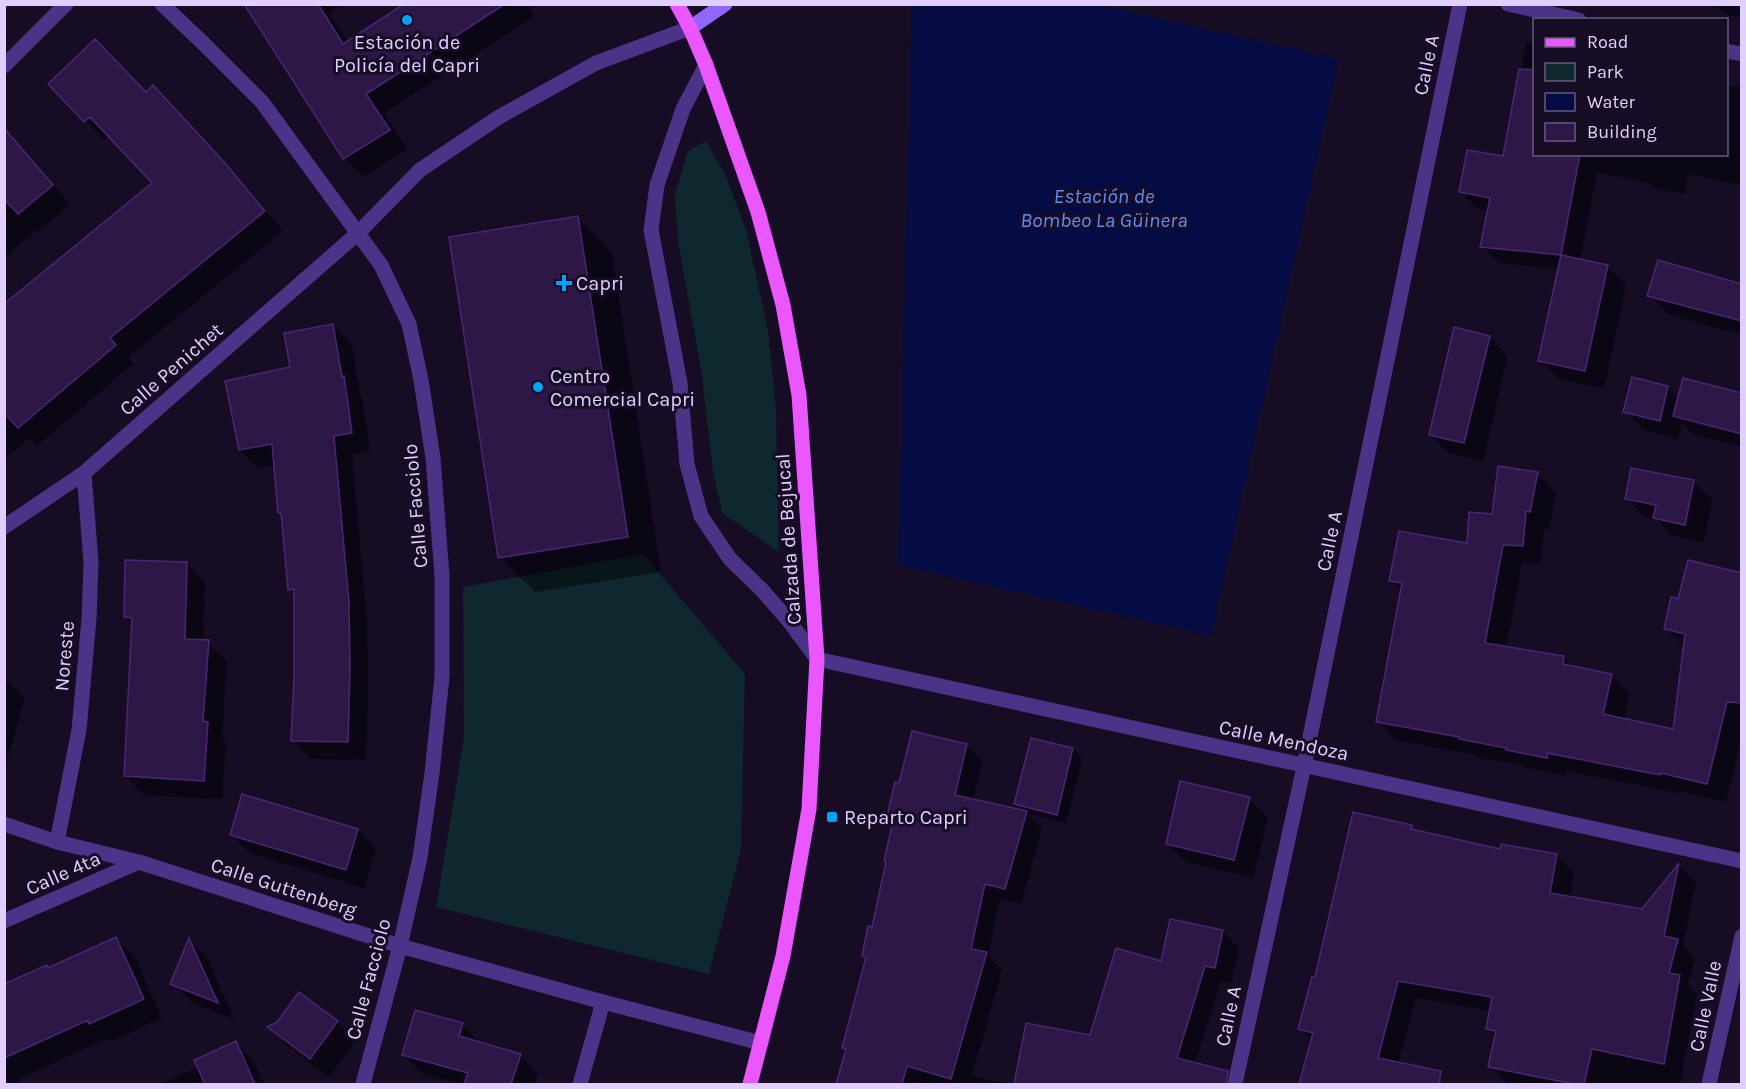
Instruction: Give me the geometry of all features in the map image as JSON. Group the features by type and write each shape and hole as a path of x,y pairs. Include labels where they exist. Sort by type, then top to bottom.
{"main road":[{"name":"Calzada de Bejucal","path":"677,4 706,65 758,212 783,305 799,395 817,659 809,809 783,956 750,1084"},
{"path":"690,28 725,4"}],"street":[{"path":"4,66 66,4"},
{"name":"Calle Facciolo","path":"162,4 262,102 381,265 408,324 421,380 434,458 442,576 442,677 420,858 400,946 363,1084"},
{"name":"Calle A","path":"1234,1084 1304,766 1460,4"},
{"path":"1508,4 1570,18"},
{"name":"Calle Penichet","path":"4,527 84,473 358,233 420,170 499,117 596,63 690,28"},
{"path":"706,65 683,109 657,185 651,230 680,383 687,465 701,516 730,559 762,590 789,621 817,659"},
{"name":"Noreste","path":"57,842 79,729 89,619 91,562 84,473"},
{"name":"Calle Mendoza","path":"817,659 1742,861"},
{"name":"Calle Guttenberg","path":"4,824 57,842 139,862 400,946 761,1043"},
{"name":"Calle 4ta","path":"4,921 139,862"},
{"name":"Calle Valle","path":"1709,1084 1742,936"},
{"path":"580,1084 603,1002"}],"green space":[{"path":"706,141 725,174 746,229 768,330 776,409 779,552 722,513 713,471 701,370 678,241 675,194 688,151"},
{"path":"643,554 745,674 741,850 709,974 436,907 464,737 463,587"}],"water":[{"name":"Estación de Bombeo La Güinera","path":"912,5 1098,5 1339,59 1211,636 898,565"}],"building":[{"path":"244,4 318,4 343,44 404,4 505,4 366,94 390,130 343,159"},
{"path":"95,39 146,92 153,85 225,163 265,211 110,338 116,345 18,428 4,413 4,304 152,183 90,117 84,122 48,84"},
{"path":"1519,69 1533,70 1533,156 1580,156 1561,255 1480,247 1490,198 1459,192 1467,150 1503,156"},
{"path":"4,128 53,185 18,214 4,199"},
{"name":"Centro Comercial Capri","path":"578,216 628,537 498,558 449,237"},
{"path":"1561,255 1608,265 1585,371 1538,361"},
{"path":"1658,260 1742,284 1742,321 1647,296"},
{"path":"333,324 342,377 344,376 352,433 334,436 349,603 348,742 291,741 294,589 288,590 272,444 239,450 225,381 290,367 284,333"},
{"path":"1454,327 1490,336 1464,443 1429,435"},
{"path":"1632,377 1668,386 1660,421 1623,412"},
{"path":"1683,378 1742,393 1742,434 1673,416"},
{"path":"1498,466 1538,472 1530,512 1526,511 1523,546 1503,545 1485,643 1564,656 1563,664 1612,674 1603,714 1673,729 1685,634 1664,629 1671,597 1678,599 1688,560 1742,573 1742,703 1727,702 1707,784 1661,773 1660,775 1547,753 1547,758 1459,739 1459,737 1376,722 1402,583 1389,581 1399,531 1467,543 1469,512 1492,514"},
{"path":"1631,468 1694,480 1685,525 1653,518 1656,505 1625,499"},
{"path":"125,560 187,562 185,639 209,640 203,721 208,722 204,781 124,776 132,618 124,617"},
{"path":"912,731 967,744 955,795 1027,811 1005,889 985,884 971,949 987,952 951,1079 907,1066 902,1084 836,1084 846,1049 842,1048 866,957 862,956 868,926 872,927 886,862 884,861 894,817 887,816 895,782 899,783"},
{"path":"1031,738 1073,748 1057,815 1014,804"},
{"path":"1180,781 1250,797 1234,860 1166,844"},
{"path":"242,794 358,829 346,870 230,835"},
{"path":"1353,812 1412,825 1411,829 1500,849 1501,844 1557,854 1550,893 1642,909 1679,863 1664,936 1678,939 1669,973 1680,975 1664,1064 1592,1049 1584,1084 1488,1067 1496,1031 1486,1029 1492,997 1398,981 1378,1058 1441,1071 1439,1084 1299,1084 1313,1033 1298,1029 1312,977 1315,977"},
{"path":"1170,919 1223,930 1215,968 1205,966 1177,1058 1228,1071 1226,1084 1014,1084 1026,1023 1090,1035 1116,948 1161,961"},
{"path":"116,937 144,999 89,1024 88,1020 4,1058 4,984 47,965 48,968"},
{"path":"189,938 218,1003 170,984"},
{"path":"299,992 338,1021 310,1059 267,1027 277,1022"},
{"path":"415,1010 463,1023 459,1036 521,1054 511,1084 464,1084 468,1073 402,1055"},
{"path":"236,1041 255,1084 205,1084 194,1060"}],"place":[{"name":"Estación de Policía del Capri","path":"407,20"},
{"name":"Capri","path":"564,283"},
{"name":"Centro Comercial Capri","path":"538,387"},
{"name":"Reparto Capri","path":"832,817"}]}
